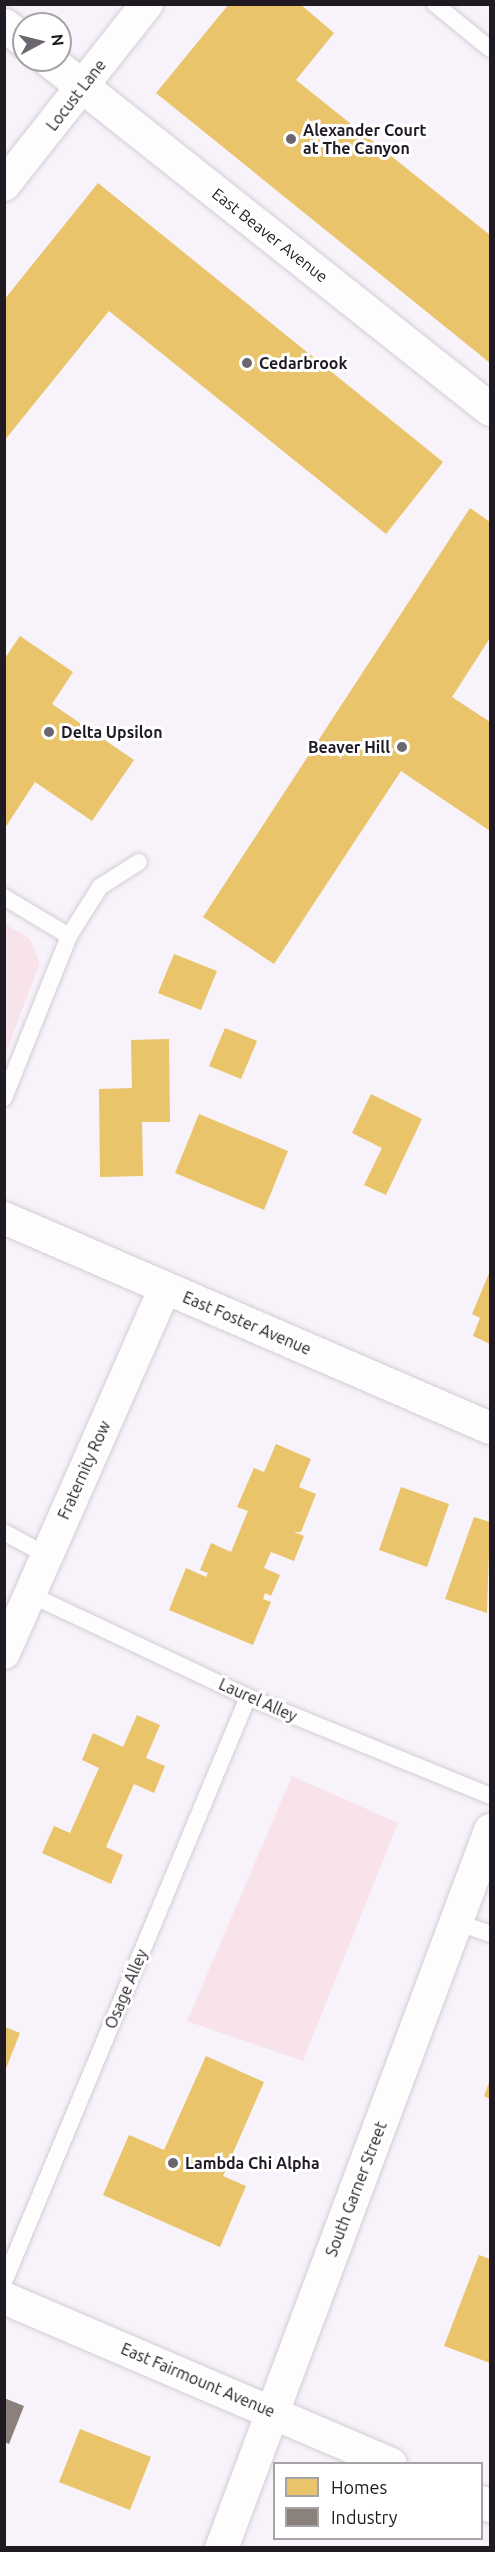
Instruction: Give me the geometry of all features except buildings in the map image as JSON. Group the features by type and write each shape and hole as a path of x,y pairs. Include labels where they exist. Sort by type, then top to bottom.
{"street":[{"name":"Locust Lane","path":"4,185 147,4"},
{"name":"East Beaver Avenue","path":"64,72 490,409"},
{"name":"East Foster Avenue","path":"4,1218 490,1428"},
{"name":"Fraternity Row","path":"4,1653 165,1288"},
{"name":"South Garner Street","path":"221,2547 490,1830"},
{"name":"East Fairmount Avenue","path":"4,2298 389,2462"}],"lane":[{"path":"435,4 490,50"},
{"path":"4,1098 69,936 100,887 140,862"},
{"path":"4,897 69,936"},
{"path":"4,1532 46,1556"},
{"name":"Laurel Alley","path":"29,1594 248,1697 490,1796"},
{"name":"Osage Alley","path":"4,2282 248,1697"},
{"path":"456,1922 490,1934"}],"shaded area":[{"path":"5,924 30,939 40,963 5,1055"},
{"path":"292,1776 398,1823 303,2061 187,2021"}],"place":[{"name":"Alexander Court at The Canyon","path":"291,139"},
{"name":"Cedarbrook","path":"247,363"},
{"name":"Delta Upsilon","path":"49,732"},
{"name":"Beaver Hill","path":"402,747"},
{"name":"Lambda Chi Alpha","path":"173,2163"}]}
